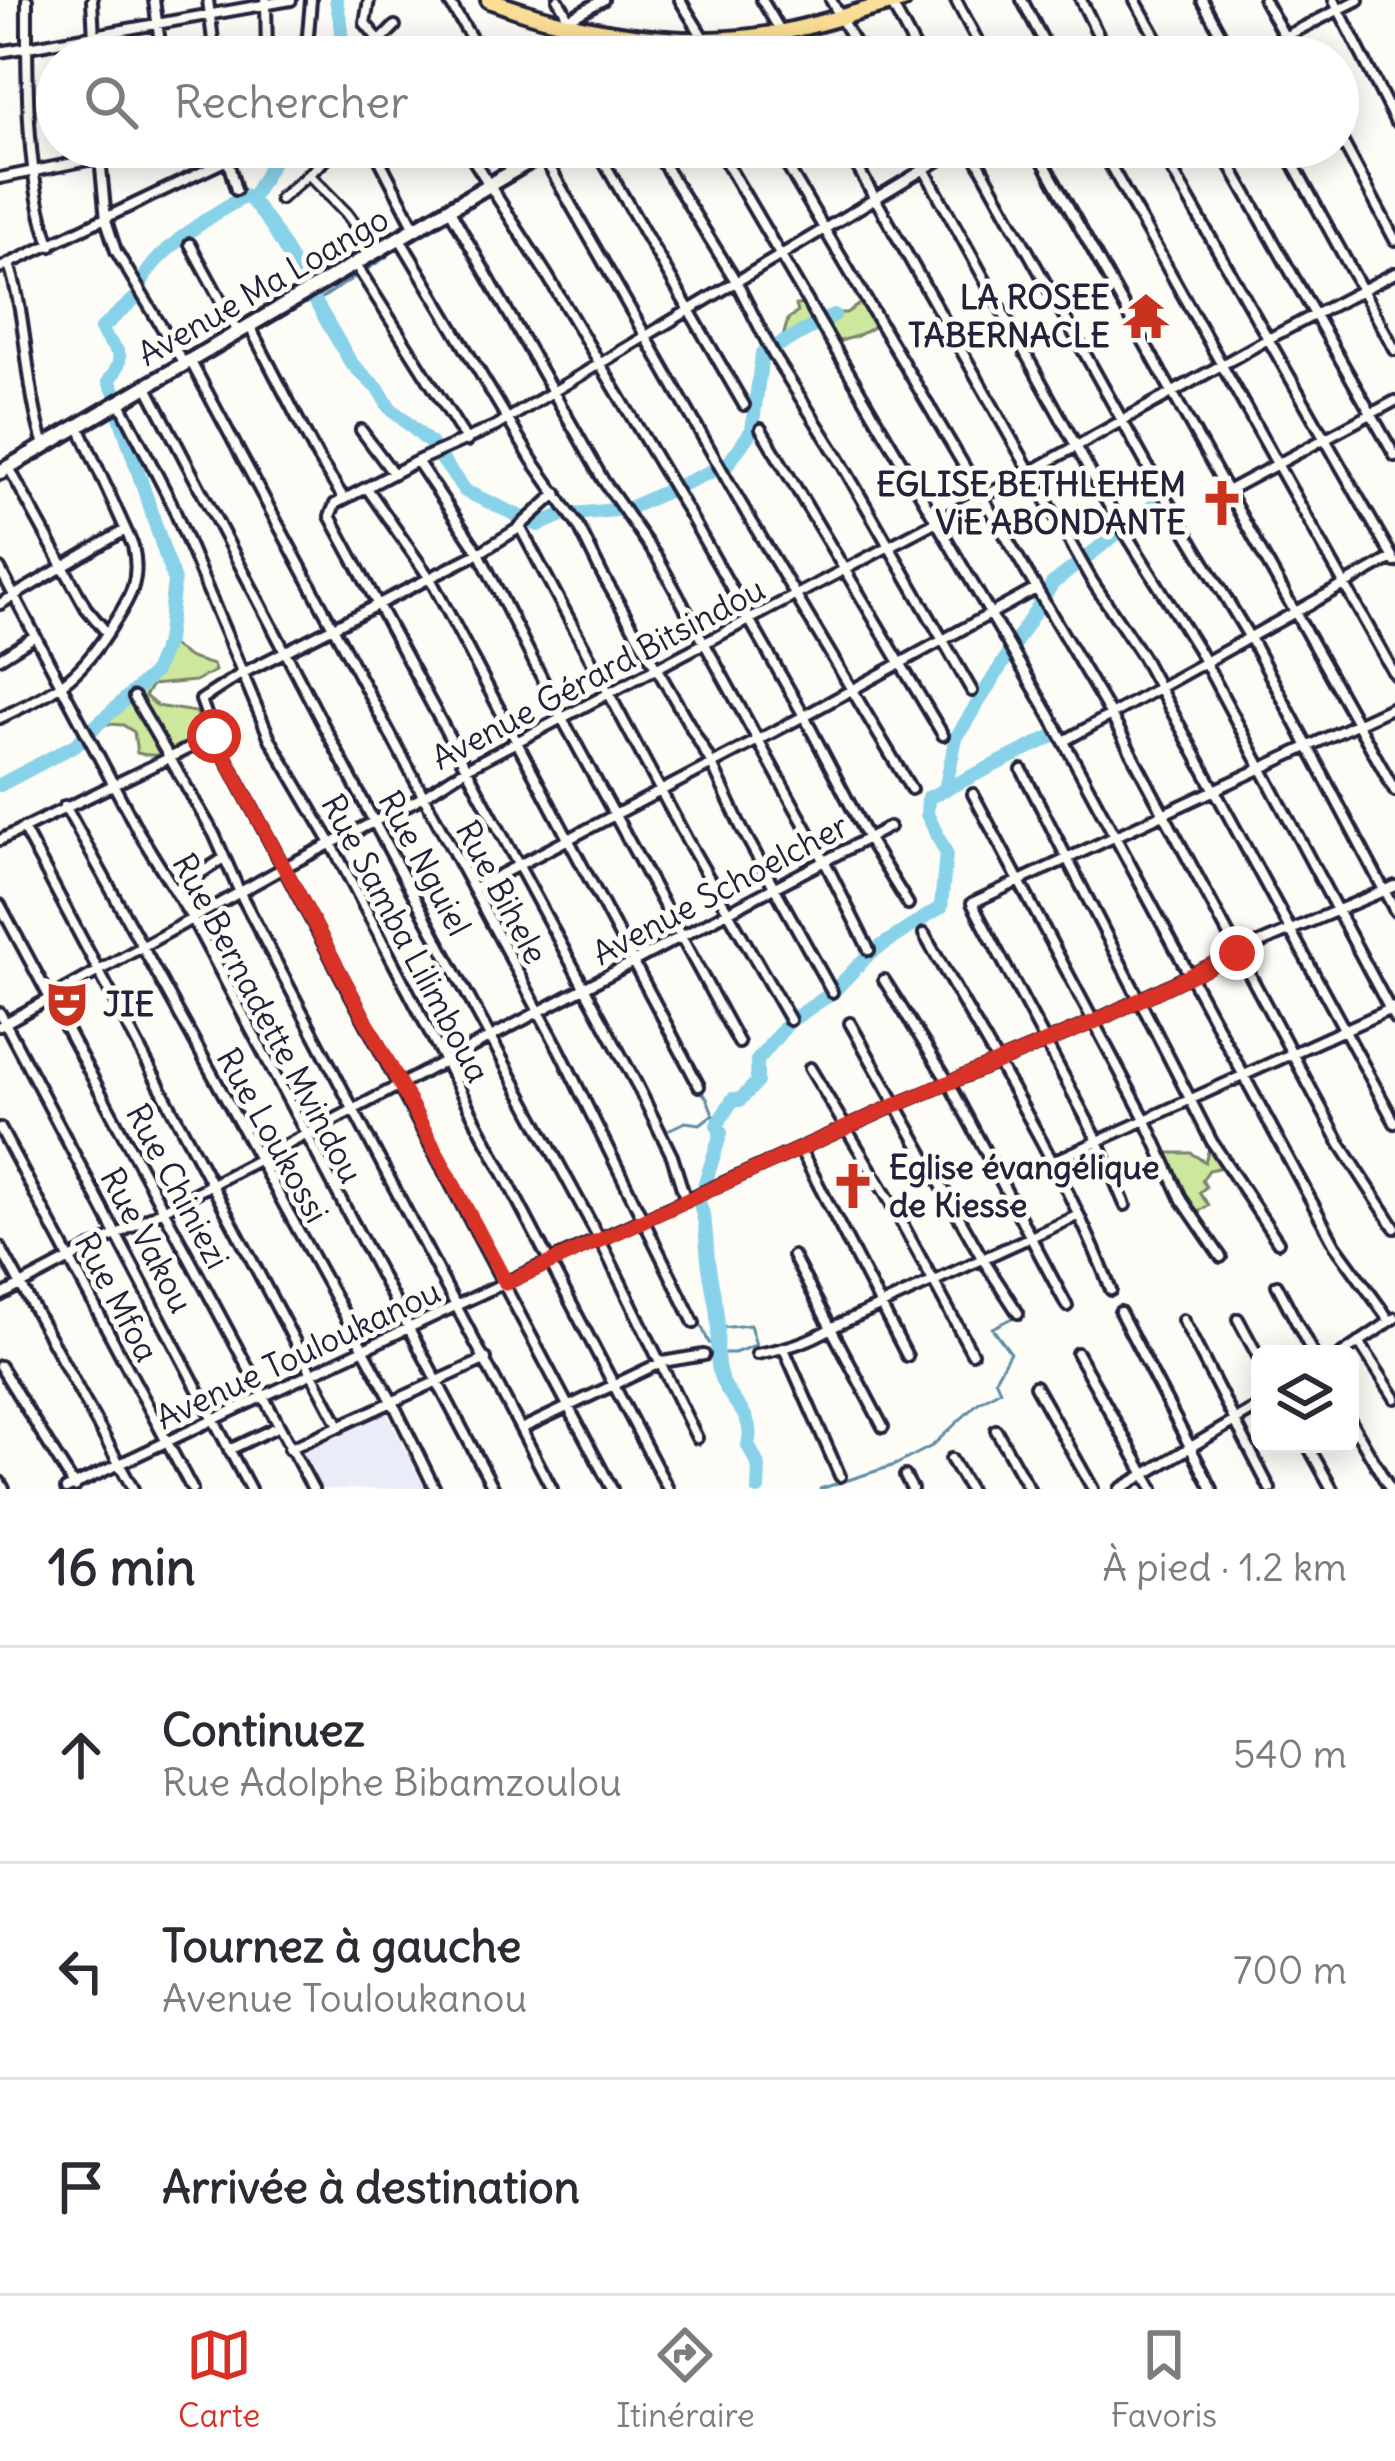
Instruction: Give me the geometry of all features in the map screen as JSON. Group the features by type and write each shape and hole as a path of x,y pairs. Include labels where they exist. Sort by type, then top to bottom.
{"highway":[{"path":"489,0 570,22 680,36"},
{"path":"768,36 894,1"}],"main road":[{"name":"Avenue Ma Loango","path":"4,469 516,168"}],"street":[{"path":"27,0 40,214 51,246"},
{"path":"92,0 95,35"},
{"path":"154,0 158,36"},
{"path":"208,0 212,36"},
{"path":"89,36 291,0"},
{"path":"305,36 311,0"},
{"path":"369,0 364,18 376,36"},
{"path":"448,0 470,36"},
{"path":"558,0 570,22 569,36"},
{"path":"570,22 603,0"},
{"path":"680,0 702,36"},
{"path":"761,0 783,36"},
{"path":"832,0 851,36"},
{"path":"956,0 975,36"},
{"path":"1022,0 1041,36"},
{"path":"1081,0 1099,36"},
{"path":"1135,0 1155,36"},
{"path":"1202,0 1222,36"},
{"path":"1264,0 1285,36 1336,4 1358,0"},
{"path":"266,1 267,36"},
{"path":"894,1 910,36"},
{"path":"1336,4 1352,36"},
{"path":"384,36 395,26"},
{"path":"0,52 36,45"},
{"path":"1359,50 1395,122"},
{"path":"0,178 43,168"},
{"name":"Rue Bihele","path":"101,168 106,220 121,261 272,507 539,1012 694,1323"},
{"path":"44,445 21,304 4,266 212,168"},
{"path":"228,168 236,190"},
{"path":"280,200 316,168"},
{"path":"384,168 415,229"},
{"path":"480,168 750,619 908,904"},
{"path":"555,168 647,338 911,789"},
{"path":"607,168 744,405"},
{"path":"666,168 972,691"},
{"path":"728,168 1064,742 1335,1245 1392,1320 1355,1345"},
{"path":"789,168 1111,715 1341,1145 1395,1228"},
{"path":"858,168 1091,581 1160,688 1395,1123"},
{"path":"686,1201 663,1138 330,516 334,504 508,419 924,168 1113,513 1205,663 1395,1019"},
{"path":"978,168 1250,639 1395,911"},
{"path":"1047,168 1395,791"},
{"path":"1112,168 1395,675"},
{"path":"1064,742 1394,559 1171,168"},
{"path":"1232,168 1395,456"},
{"path":"1295,168 1395,350"},
{"path":"1357,168 1395,240"},
{"path":"308,175 346,213 375,252"},
{"path":"449,208 603,480 658,559 825,862 868,950"},
{"path":"400,238 539,471 557,493 711,762 832,992"},
{"path":"190,244 344,499"},
{"path":"356,263 466,441"},
{"name":"Avenue Gérard Bitsindou","path":"2,1021 52,998 702,641 1032,471 1395,273"},
{"name":"Rue Nguiel","path":"146,386 600,1240 697,1438"},
{"path":"1229,490 1395,401"},
{"name":"Rue Samba Lilimboua","path":"119,402 171,502 270,739 332,845 668,1489"},
{"path":"0,718 86,667 134,593 137,567 125,530 78,426"},
{"path":"761,429 943,735"},
{"path":"361,430 393,473"},
{"path":"418,461 479,553 563,720 739,1043"},
{"path":"4,469 86,608 107,633"},
{"path":"367,488 431,580 699,1086"},
{"path":"557,493 479,553 201,697 214,736 612,1489"},
{"path":"519,526 659,790 790,1020"},
{"path":"0,604 125,530"},
{"name":"Rue Bernadette Mvindou","path":"0,569 138,831 193,920 494,1489"},
{"path":"473,889 1034,590"},
{"path":"0,658 35,636"},
{"path":"134,697 206,820 552,1489"},
{"path":"1125,1205 1098,1142 972,903 1395,706"},
{"path":"0,840 214,736"},
{"path":"1022,770 1212,1142 1278,1242"},
{"path":"973,794 1146,1121 1181,1200 1221,1256"},
{"name":"Rue Loukossi","path":"65,806 393,1403 435,1489"},
{"name":"Avenue Schoelcher","path":"0,1296 889,827"},
{"path":"23,828 340,1427"},
{"path":"175,890 224,858"},
{"name":"Avenue Touloukanou","path":"72,1488 551,1261 1395,886"},
{"name":"Rue Chiniezi","path":"0,905 313,1489"},
{"path":"924,934 1052,1162 1111,1290"},
{"path":"884,980 949,1083 1067,1306"},
{"path":"1052,1162 1392,1008"},
{"name":"Rue Vakou","path":"2,1021 250,1489"},
{"path":"850,1023 1018,1313"},
{"path":"810,1068 972,1353"},
{"name":"Rue Mfoa","path":"0,1128 192,1489"},
{"path":"800,1149 907,1356"},
{"path":"757,1354 785,1351 1079,1214"},
{"path":"0,1247 133,1489"},
{"path":"793,1256 884,1427"},
{"path":"1277,1285 1308,1345"},
{"path":"1120,1312 1212,1489"},
{"path":"1238,1319 1252,1345"},
{"path":"1184,1320 1270,1489"},
{"path":"1359,1342 1395,1399"},
{"path":"785,1351 840,1476"},
{"path":"1076,1353 1154,1489"},
{"path":"521,1429 662,1362 704,1355"},
{"path":"289,1449 486,1359"},
{"path":"0,1366 72,1488"},
{"path":"1035,1386 1093,1489"},
{"path":"1120,1489 1251,1411"},
{"path":"230,1450 277,1427"},
{"path":"997,1430 1029,1489"},
{"path":"1359,1436 1390,1489"},
{"path":"1312,1453 1332,1489"},
{"path":"951,1459 969,1489"},
{"path":"905,1476 912,1489"}],"shaded area":[{"path":"386,1412 426,1489 313,1489 294,1455"}],"green space":[{"path":"864,301 879,324 857,336 830,344 811,325 788,345 783,337 788,319 798,312 796,305 806,304 814,318 828,321 834,313 846,313"},
{"path":"171,645 213,665 215,671 195,681 152,685 145,696 157,706 196,712 206,731 202,745 162,755 137,753 134,732 107,724"},
{"path":"1210,1145 1223,1167 1209,1170 1202,1180 1206,1187 1199,1193 1209,1205 1193,1215 1162,1153 1191,1153 1205,1162"}],"waterway":[{"path":"336,0 341,36"},
{"path":"115,393 109,381 119,363 118,352 101,329 140,294 151,267 164,253 214,215 242,198 251,200 269,168"},
{"path":"415,221 453,195"},
{"path":"251,200 271,225 351,363 389,407 430,443 465,491 538,525 562,515 627,509 728,464 752,430 762,354 834,315"},
{"path":"411,242 471,207"},
{"path":"312,277 364,247"},
{"path":"319,300 388,256"},
{"path":"0,785 75,745 154,673 167,641 174,581 119,414"},
{"path":"945,790 956,738 1052,584 1164,497"},
{"path":"758,1489 759,1467 748,1445 749,1425 719,1373 717,1314 699,1202 721,1133 717,1125 733,1099 740,1100 757,1082 757,1061 789,1022 832,993 869,954 941,907 946,853 927,814 928,798 1053,736"},
{"path":"14,924 49,985"},
{"path":"692,1080 707,1098 717,1125"},
{"path":"670,1129 685,1122 700,1124 712,1115"},
{"path":"690,1301 709,1343 715,1345"},
{"path":"820,1489 895,1465 932,1446 978,1403 1000,1390 995,1379 1010,1352 992,1328 1024,1312"},
{"path":"718,1353 756,1345 750,1325 720,1328"}],"place":[{"name":"LA ROSEE TABERNACLE","path":"1146,316"},
{"name":"EGLISE BETHLEHEM ViE ABONDANTE","path":"1222,503"},
{"name":"JIE","path":"67,1004"},
{"name":"Eglise évangélique de Kiesse","path":"853,1186"}],"route":[{"path":"214,736 506,1283 898,1104 1094,1022 1237,953"}]}
